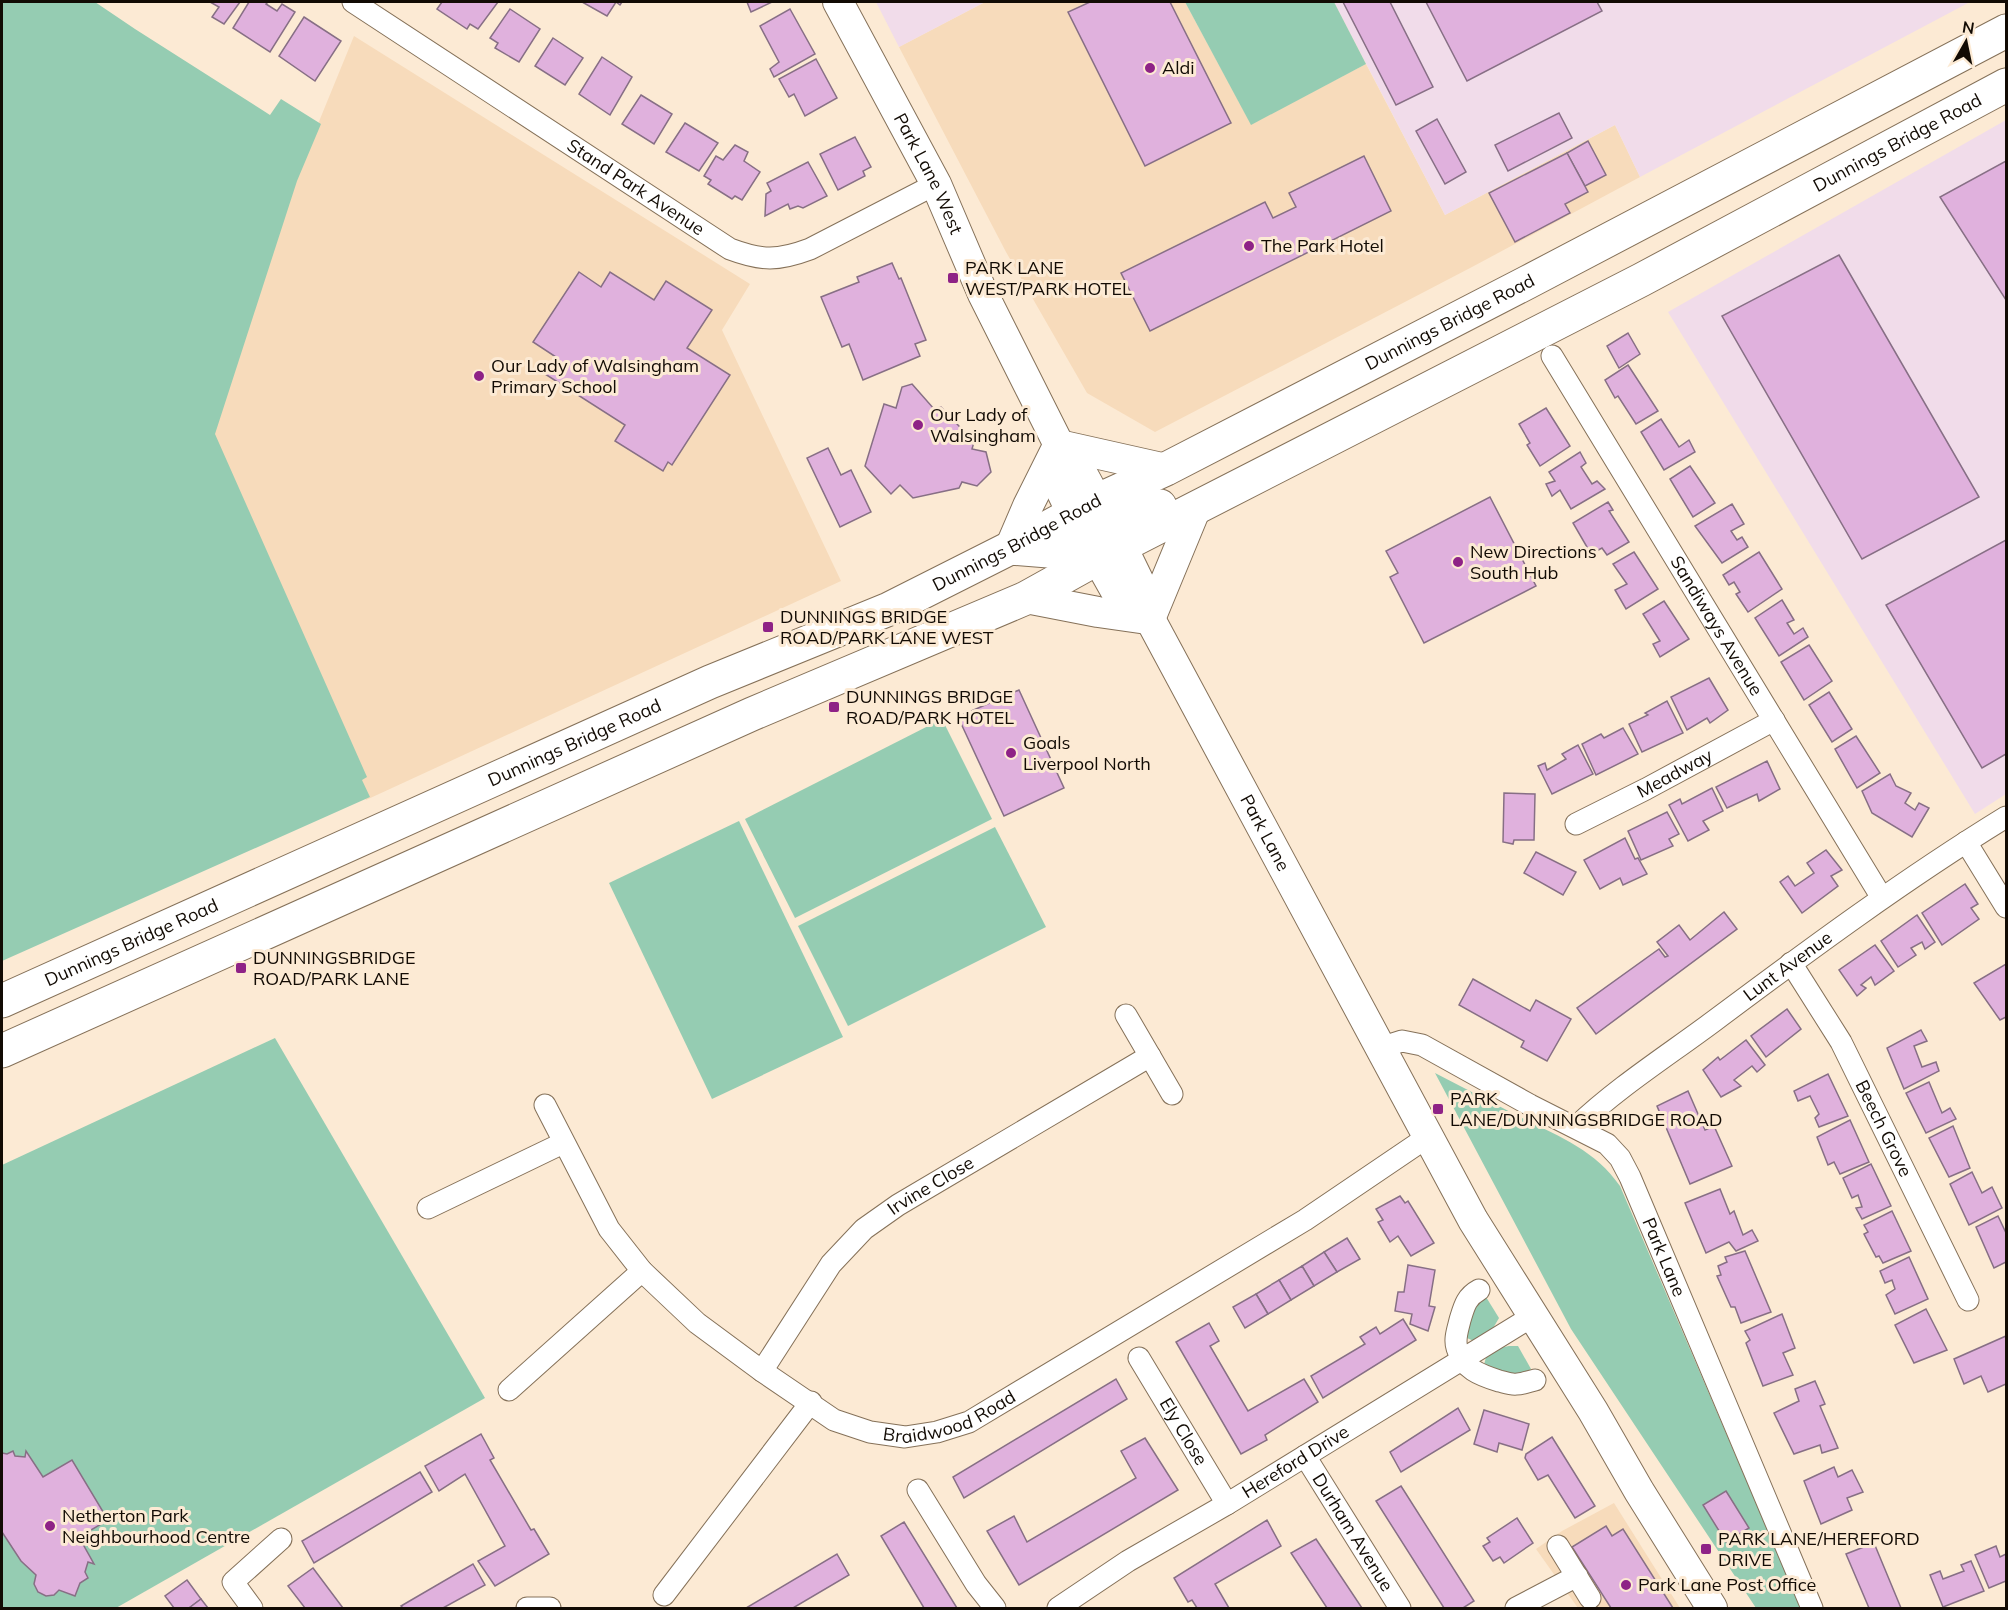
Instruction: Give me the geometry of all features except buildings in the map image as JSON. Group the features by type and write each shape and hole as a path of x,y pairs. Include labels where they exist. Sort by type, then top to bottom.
{"highway":[{"name":"Dunnings Bridge Road","path":"2,1051 752,714 1026,598 1166,469 1632,214 2007,31"},
{"name":"Dunnings Bridge Road","path":"1097,531 1195,510 1660,270 2007,85"},
{"path":"1632,214 1660,270"},
{"path":"1010,548 1061,552 1097,531"},
{"name":"Dunnings Bridge Road","path":"2,1001 710,682 889,609 1010,548"}],"street":[{"name":"Stand Park Avenue","path":"353,2 383,9 730,249 745,254 773,260 793,256 936,184"},
{"name":"Park Lane West","path":"838,2 936,184 983,294 1059,445 1059,486 1097,531"},
{"name":"Sandiways Avenue","path":"1552,356 1882,898"},
{"path":"1010,548 1059,445 1166,469"},
{"path":"1026,598 1150,619 1195,510"},
{"name":"Park Lane","path":"1097,531 1138,582 1150,619 1473,1220 1593,1411 1639,1491 1712,1608"},
{"name":"Meadway","path":"1576,824 1774,720"},
{"name":"Lunt Avenue","path":"1576,1127 1601,1103 1791,963 1882,898 2007,817"},
{"path":"1966,842 2007,907"},
{"name":"Beech Grove","path":"1791,963 1841,1042 1968,1300"},
{"path":"1126,1015 1173,1094"},
{"name":"Park Lane","path":"1380,1048 1402,1041 1422,1045 1530,1105 1607,1144 1620,1158 1812,1608"},
{"name":"Irvine Close","path":"762,1371 831,1264 864,1229 898,1205 1150,1056"},
{"name":"Braidwood Road","path":"545,1105 609,1229 642,1271 697,1323 834,1420 870,1432 905,1437 936,1432 969,1422 1305,1220 1429,1137"},
{"path":"428,1208 563,1143"},
{"path":"509,1390 642,1271"},
{"path":"1479,1290 1466,1301 1459,1326 1456,1347 1462,1360 1474,1372 1506,1383 1516,1384 1535,1380"},
{"name":"Hereford Drive","path":"1058,1608 1128,1561 1227,1504 1533,1316"},
{"name":"Ely Close","path":"1139,1359 1227,1504"},
{"path":"664,1595 811,1402"},
{"name":"Durham Avenue","path":"1305,1456 1401,1608"},
{"path":"918,1490 976,1584 994,1608"},
{"path":"252,1608 233,1582 281,1539"},
{"path":"1558,1546 1590,1598"},
{"path":"1516,1608 1576,1576"},
{"path":"527,1608 550,1608"}],"shaded area":[{"path":"876,2 985,2 899,47"},
{"path":"985,2 1185,2 1251,124 1366,64 1445,215 1615,125 1640,177 1155,432 1087,393 1006,252 899,47"},
{"path":"1334,2 1970,2 1640,177 1615,125 1445,215"},
{"name":"Our Lady of Walsingham Primary School","path":"354,36 750,284 722,330 841,581 366,800 196,422"},
{"path":"2006,120 2006,794 1975,814 1668,312"},
{"path":"1614,1503 1680,1608 1595,1608 1593,1606 1578,1608 1536,1549 1562,1531"}],"green space":[{"path":"2,2 95,2 270,115 281,99 321,124 297,181 215,434 367,777 362,780 370,797 2,961"},
{"path":"1185,2 1334,2 1366,64 1251,125"},
{"path":"942,719 992,819 795,918 745,819"},
{"path":"739,821 843,1037 712,1099 609,883"},
{"path":"995,827 1046,927 848,1026 798,926"},
{"path":"275,1038 485,1398 116,1608 2,1608 2,1165"},
{"path":"1435,1073 1563,1138 1599,1163 1620,1186 1801,1608 1756,1608 1571,1329"},
{"path":"1486,1297 1499,1318 1492,1330 1476,1342 1467,1338 1466,1334 1474,1305"},
{"path":"1518,1346 1531,1369 1513,1374 1484,1365 1486,1357 1499,1348"}],"place":[{"name":"Aldi","path":"1150,68"},
{"name":"The Park Hotel","path":"1249,246"},
{"name":"PARK LANE WEST/PARK HOTEL","path":"953,278"},
{"name":"Our Lady of Walsingham Primary School","path":"479,376"},
{"name":"Our Lady of Walsingham","path":"918,425"},
{"name":"New Directions South Hub","path":"1458,562"},
{"name":"DUNNINGS BRIDGE ROAD/PARK LANE WEST","path":"768,627"},
{"name":"DUNNINGS BRIDGE ROAD/PARK HOTEL","path":"834,707"},
{"name":"Goals Liverpool North","path":"1011,753"},
{"name":"DUNNINGSBRIDGE ROAD/PARK LANE","path":"241,968"},
{"name":"PARK LANE/DUNNINGSBRIDGE ROAD","path":"1438,1109"},
{"name":"Netherton Park Neighbourhood Centre","path":"50,1526"},
{"name":"PARK LANE/HEREFORD DRIVE","path":"1706,1549"},
{"name":"Park Lane Post Office","path":"1626,1585"}]}
